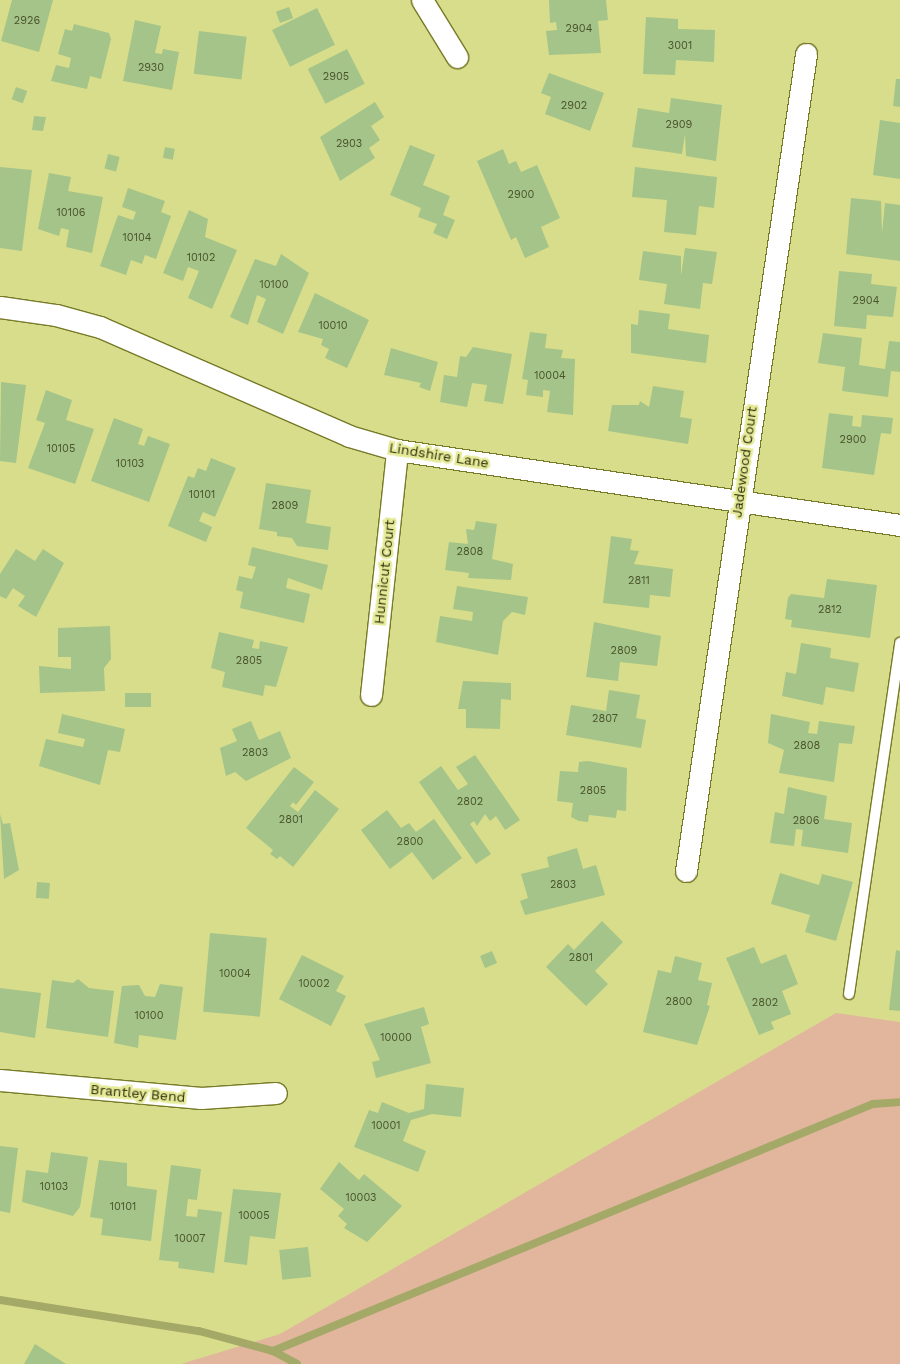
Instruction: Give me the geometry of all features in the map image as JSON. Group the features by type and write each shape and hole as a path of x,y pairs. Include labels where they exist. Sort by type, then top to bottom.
{"street":[{"path":"422,0 456,57"},
{"name":"Jadewood Court","path":"686,871 806,54"},
{"name":"Lindshire Lane","path":"0,307 56,314 100,327 349,436 397,450 900,525"},
{"name":"Hunnicut Court","path":"371,695 397,450"},
{"name":"Brantley Bend","path":"0,1080 201,1098 276,1093"}],"lane":[{"path":"849,994 900,643"}],"shaded area":[{"path":"836,1013 900,1022 900,1364 181,1364 280,1334"}],"building":[{"path":"12,0 53,0 39,52 1,41"},
{"path":"549,0 606,0 608,20 598,21 601,53 549,55 546,31 557,30 556,22 550,23"},
{"path":"289,7 293,18 280,23 276,12"},
{"path":"317,8 335,45 290,67 272,30"},
{"path":"646,17 678,19 678,29 715,30 714,62 676,60 675,75 643,74"},
{"path":"135,20 161,26 155,53 162,54 163,49 179,52 172,90 123,81"},
{"path":"74,24 109,33 111,39 101,79 90,76 87,89 51,81 56,65 69,68 71,58 58,54 65,29 72,31"},
{"path":"199,31 247,37 241,80 194,74"},
{"path":"347,49 365,84 326,104 308,69"},
{"path":"549,73 604,93 590,131 545,114 551,97 541,93"},
{"path":"896,79 900,79 900,107 893,106"},
{"path":"16,87 27,91 23,103 12,99"},
{"path":"671,98 722,105 716,161 686,156 685,134 682,154 632,147 638,108 669,113"},
{"path":"375,102 384,117 371,126 380,140 369,148 375,158 340,181 320,137"},
{"path":"34,116 46,117 43,131 32,130"},
{"path":"880,120 900,123 900,179 873,175"},
{"path":"410,145 435,155 423,185 450,196 443,215 455,220 447,239 433,233 437,224 418,217 421,208 390,195"},
{"path":"165,147 175,149 173,160 163,158"},
{"path":"503,149 509,164 516,161 521,172 537,165 560,218 541,227 549,247 525,258 516,237 511,240 477,161"},
{"path":"108,154 120,157 116,171 104,169"},
{"path":"0,167 32,170 22,251 0,248"},
{"path":"635,167 717,177 714,208 699,206 696,235 664,232 667,200 632,197"},
{"path":"49,173 71,177 68,191 103,197 92,253 66,247 69,230 61,228 59,236 38,229"},
{"path":"128,188 165,201 161,212 171,216 156,259 145,255 142,264 131,260 126,275 100,266 118,215 133,220 136,212 122,207"},
{"path":"851,198 881,201 882,233 885,203 900,205 900,261 846,254"},
{"path":"189,210 208,219 205,237 237,250 212,309 188,298 199,271 188,267 183,281 163,273"},
{"path":"685,248 717,252 712,284 703,283 700,309 664,304 667,284 639,280 643,251 681,256 681,276"},
{"path":"281,254 309,273 283,334 257,322 266,299 257,295 248,325 230,317 255,259 276,266"},
{"path":"839,271 872,274 871,284 897,287 893,317 867,315 866,329 834,326"},
{"path":"315,293 369,320 347,368 325,358 329,349 321,345 323,339 298,332"},
{"path":"639,310 670,314 668,329 709,335 706,363 631,353 631,324 638,325"},
{"path":"530,332 547,334 545,348 563,350 561,358 575,359 573,415 547,412 550,391 543,390 543,397 526,395 528,380 522,379"},
{"path":"823,333 862,338 859,365 885,369 889,341 900,342 900,372 891,371 888,397 842,391 845,367 818,363"},
{"path":"473,347 512,354 503,404 484,401 487,385 472,383 467,407 440,402 444,375 457,377 460,356 466,357"},
{"path":"391,348 438,362 430,391 419,387 421,383 384,375"},
{"path":"1,382 26,385 16,463 0,461"},
{"path":"653,386 684,391 680,417 692,419 688,444 608,431 612,405 639,405 640,401 649,407"},
{"path":"46,390 72,400 66,420 94,429 75,484 28,468 45,423 36,420"},
{"path":"829,413 853,416 852,426 861,427 862,415 893,418 891,434 881,433 874,475 822,468"},
{"path":"114,418 143,429 138,444 144,446 148,436 170,444 149,502 91,481"},
{"path":"211,458 236,468 215,517 203,512 199,521 212,527 206,542 168,526 188,476 194,478 198,468 206,471"},
{"path":"266,483 311,490 306,523 331,527 328,550 297,546 292,538 277,536 277,532 259,529"},
{"path":"476,521 497,524 492,559 513,564 511,580 468,578 469,573 445,570 449,542 468,544 466,529 474,530"},
{"path":"611,536 632,539 630,550 639,551 634,564 673,569 670,597 650,595 649,608 603,603"},
{"path":"252,547 328,565 322,590 288,578 286,588 310,594 304,623 240,608 243,592 236,590 239,576 252,579 256,567 248,565"},
{"path":"16,549 35,561 43,549 64,563 36,617 18,606 25,596 13,588 6,599 0,596 0,574"},
{"path":"827,579 877,585 870,638 791,627 792,620 785,619 788,598 791,594 824,598"},
{"path":"457,586 528,597 525,615 512,612 503,621 498,655 436,642 440,616 472,621 473,612 453,609"},
{"path":"594,622 661,636 657,666 620,662 618,681 586,677"},
{"path":"110,626 111,659 104,668 105,691 40,693 39,666 71,669 71,657 58,657 58,628"},
{"path":"219,632 254,640 252,648 259,649 260,641 288,647 276,687 265,685 263,696 222,687 225,672 211,668"},
{"path":"801,643 831,648 830,658 859,663 854,692 826,687 823,705 782,696 786,672 796,674"},
{"path":"463,681 511,683 511,700 501,699 500,729 466,728 466,709 458,709"},
{"path":"609,690 640,695 636,718 646,720 641,748 566,735 571,705 606,711"},
{"path":"125,693 151,693 151,707 125,707"},
{"path":"62,714 125,729 120,752 108,750 100,785 39,766 46,739 83,747 85,739 58,733"},
{"path":"771,714 810,722 808,733 817,734 819,721 855,726 852,744 839,743 834,782 779,773 784,750 768,743"},
{"path":"251,721 259,740 280,731 291,758 246,781 235,772 226,776 220,748 237,741 232,729"},
{"path":"475,755 520,820 505,830 496,816 490,821 485,814 477,826 474,821 470,824 491,854 476,864 419,782 441,766 458,790 468,784 456,767"},
{"path":"588,761 627,768 626,811 617,810 616,818 589,815 588,822 579,821 571,817 573,803 557,801 560,771 578,772 579,762"},
{"path":"294,767 314,782 296,805 293,802 290,806 298,812 315,790 339,809 293,867 280,856 277,859 270,854 273,850 246,828"},
{"path":"788,787 827,796 824,819 852,823 848,853 801,846 803,830 796,829 794,846 770,843 775,812 784,814"},
{"path":"387,810 401,828 409,823 416,832 434,819 462,858 433,880 412,852 390,869 361,830"},
{"path":"0,814 3,824 10,823 19,870 4,879"},
{"path":"577,848 583,869 596,865 605,895 525,915 520,901 528,898 521,874 549,867 547,857"},
{"path":"780,873 819,885 822,874 853,882 836,941 805,932 810,915 771,904"},
{"path":"37,882 50,883 49,899 36,898"},
{"path":"602,921 623,942 595,971 608,984 586,1006 546,967 568,944 574,950"},
{"path":"210,933 267,938 260,1017 203,1012"},
{"path":"754,947 761,964 786,954 798,984 782,991 791,1014 771,1022 774,1029 759,1035 726,958"},
{"path":"896,950 900,951 900,1011 889,1010"},
{"path":"492,951 497,963 485,968 480,956"},
{"path":"302,955 344,976 336,991 346,996 331,1026 279,999"},
{"path":"675,956 702,963 698,980 712,983 707,1005 710,1006 697,1045 643,1032 658,970 671,973"},
{"path":"78,979 89,988 114,991 108,1037 46,1028 52,980 73,983"},
{"path":"160,984 183,987 176,1040 139,1035 138,1048 114,1043 122,986 139,985 145,996 155,997"},
{"path":"0,988 41,993 35,1038 0,1032"},
{"path":"424,1007 429,1024 421,1027 431,1063 376,1078 372,1062 380,1060 364,1024"},
{"path":"426,1084 464,1088 461,1117 432,1114 411,1120 403,1141 426,1151 418,1172 354,1147 369,1110 378,1113 382,1102 409,1113 424,1109"},
{"path":"0,1146 18,1148 10,1213 0,1211"},
{"path":"51,1152 88,1157 80,1207 73,1216 22,1202 26,1170 48,1173"},
{"path":"99,1160 127,1163 127,1186 157,1190 151,1241 101,1235 103,1219 90,1217"},
{"path":"339,1162 359,1180 364,1174 402,1206 367,1242 344,1228 347,1224 338,1216 344,1209 320,1189"},
{"path":"171,1165 201,1169 197,1200 188,1199 186,1216 197,1217 198,1209 222,1212 214,1273 178,1268 179,1262 159,1260"},
{"path":"233,1189 281,1193 275,1239 250,1236 247,1265 224,1262"},
{"path":"308,1247 311,1277 282,1280 279,1250"},
{"path":"35,1344 66,1364 24,1364"}],"waterway":[{"path":"0,1300 199,1331 273,1351 873,1104 900,1102"},
{"path":"273,1351 297,1364"}]}
